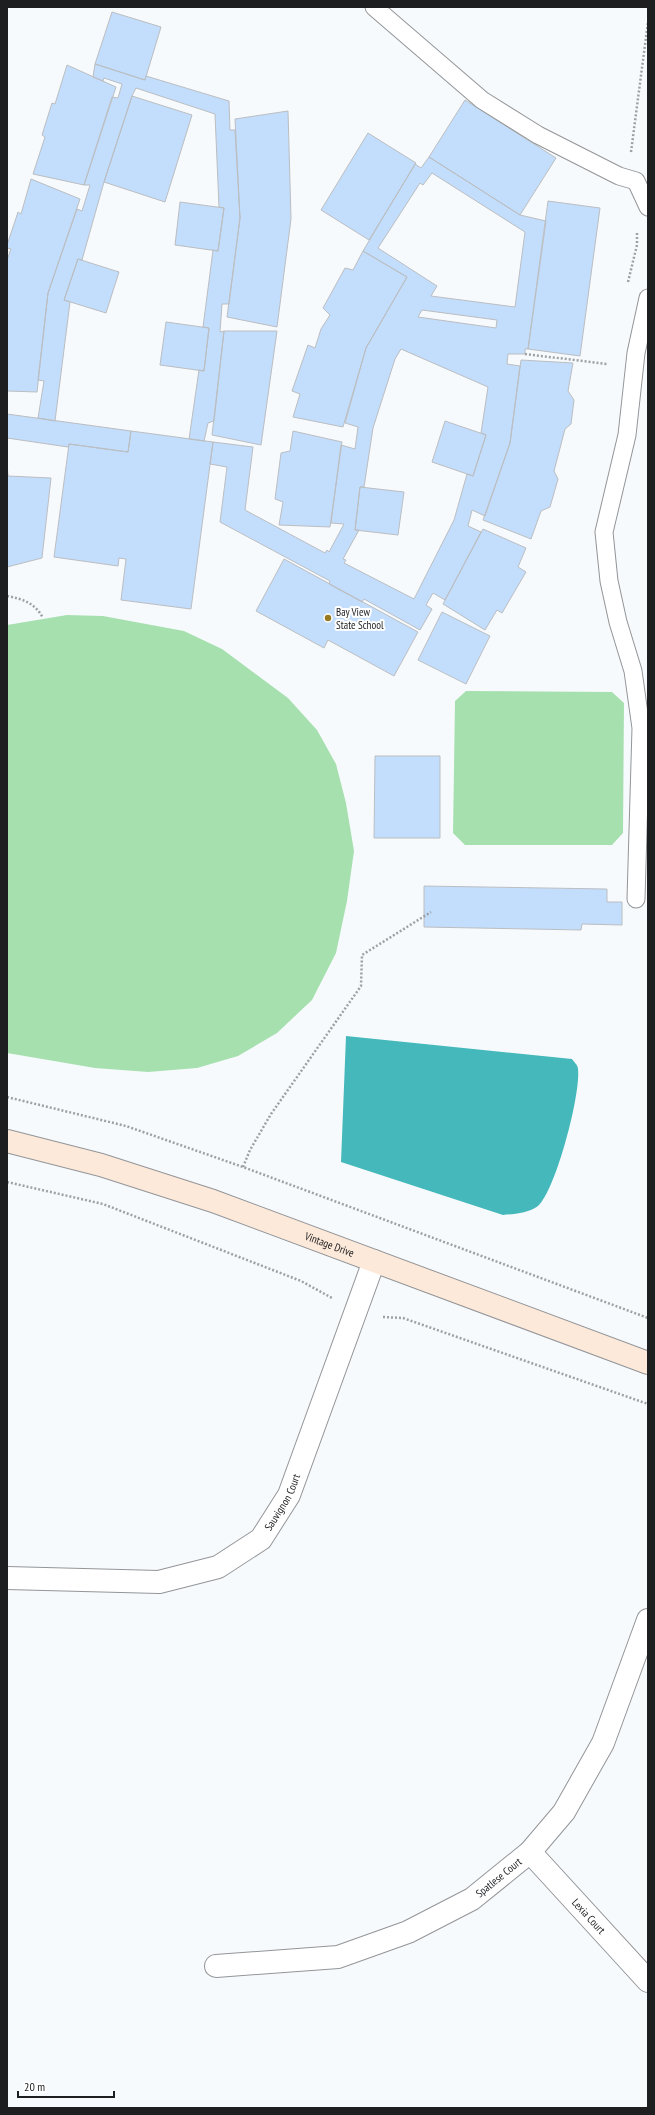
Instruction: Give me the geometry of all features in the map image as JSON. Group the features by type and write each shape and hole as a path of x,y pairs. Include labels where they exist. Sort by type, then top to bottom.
{"street":[{"name":"Vintage Drive","path":"7,1141 102,1165 213,1201 648,1363"},
{"name":"Sauvignon Court","path":"7,1578 159,1582 218,1567 261,1539 289,1495 374,1261"},
{"name":"Spatlese Court","path":"216,1966 338,1957 408,1932 472,1899 530,1852 564,1812 603,1743 648,1620"},
{"name":"Lexia Court","path":"530,1852 648,1980"}],"lane":[{"path":"374,7 482,100 538,135 619,176 636,181 648,207"},
{"path":"636,899 641,728 632,671 618,622 609,581 604,532 627,435 636,354 648,298"}],"path":[{"path":"631,179 629,165 648,22"},
{"path":"627,285 637,245 638,223"},
{"path":"525,354 607,364 609,357"},
{"path":"7,596 24,600 38,608 43,618"},
{"path":"243,1167 250,1150 271,1114 361,986 362,955 431,912"},
{"path":"7,1097 126,1126 243,1167 648,1318"},
{"path":"7,1182 103,1204 294,1278 323,1294 385,1318 403,1318 648,1404"}],"green space":[{"path":"67,615 103,616 184,631 222,649 288,698 317,730 336,764 346,803 354,851 347,901 336,953 312,1000 277,1033 238,1056 197,1068 148,1072 95,1068 7,1053 7,625"},
{"path":"466,691 612,692 624,703 623,833 612,845 465,845 453,833 455,701"}],"water":[{"path":"346,1036 572,1059 578,1068 576,1098 559,1162 545,1197 538,1206 526,1212 503,1215 341,1162"}],"building":[{"path":"112,12 161,27 145,80 95,64"},
{"path":"95,64 145,80 146,76 229,101 230,130 235,130 240,218 229,304 222,304 220,332 224,331 214,421 208,423 204,441 189,439 199,370 204,371 209,328 203,327 213,250 218,251 224,208 219,207 215,114 136,88 132,96 104,182 82,260 78,259 64,300 70,302 55,421 38,418 44,381 38,380 48,293 77,209 82,211 90,185 84,185 112,97 118,98 122,84 104,78 103,81 93,77"},
{"path":"67,65 116,87 84,185 33,174 45,137 42,135 52,103 55,104"},
{"path":"132,96 192,115 165,202 104,182"},
{"path":"465,100 556,158 520,215 429,157"},
{"path":"288,111 291,219 277,327 227,317 240,218 235,119"},
{"path":"368,133 416,163 369,240 321,210"},
{"path":"429,157 520,215 546,221 528,349 525,349 525,354 508,354 507,364 520,366 510,443 485,516 472,510 468,526 481,532 445,600 433,593 426,605 432,609 420,630 364,599 362,602 329,584 330,581 220,522 227,467 210,464 213,442 253,447 245,510 325,553 327,550 329,552 344,524 331,523 341,445 355,449 358,427 345,423 366,348 407,277 363,251 415,164 421,168","holes":["432,173 525,232 515,307 431,296 437,286 378,248 420,183 423,185","422,310 497,320 496,328 418,317","401,349 488,387 481,433 486,435 473,476 467,474 454,520 414,599 344,563 346,560 343,559 359,530 355,530 360,487 364,487 373,428 395,359"]},
{"path":"31,179 80,199 48,293 37,392 7,391 7,260 11,249 7,248 7,245 18,212 21,214"},
{"path":"548,201 600,208 580,356 528,349"},
{"path":"180,202 224,208 218,251 175,245"},
{"path":"363,251 407,277 366,348 343,427 293,417 300,394 292,391 308,345 315,348 321,329 330,315 323,308 345,268 353,270"},
{"path":"78,259 119,272 106,313 64,300"},
{"path":"166,322 209,328 204,371 160,365"},
{"path":"224,331 277,331 261,445 212,435"},
{"path":"521,360 573,363 568,391 574,400 571,424 565,429 554,471 558,479 550,507 541,511 531,539 483,520 510,443"},
{"path":"7,414 131,431 128,452 69,444 68,447 7,438"},
{"path":"445,421 486,435 473,476 432,462"},
{"path":"131,431 213,442 191,609 121,600 126,559 119,558 118,566 54,557 69,444 128,452"},
{"path":"293,431 342,442 330,527 279,525 283,502 275,499 281,453 290,451"},
{"path":"7,464 8,476 51,478 42,558 7,567"},
{"path":"360,487 404,492 398,535 355,530"},
{"path":"483,529 526,548 518,567 526,572 502,613 497,610 485,630 443,604"},
{"path":"284,559 418,632 394,676 328,640 324,648 256,611"},
{"path":"442,612 490,636 466,684 418,660"},
{"path":"375,756 440,756 440,838 374,838"},
{"path":"424,886 607,889 607,902 622,902 622,925 582,924 581,930 424,927"}],"place":[{"name":"Bay View State School","path":"328,618"}]}
